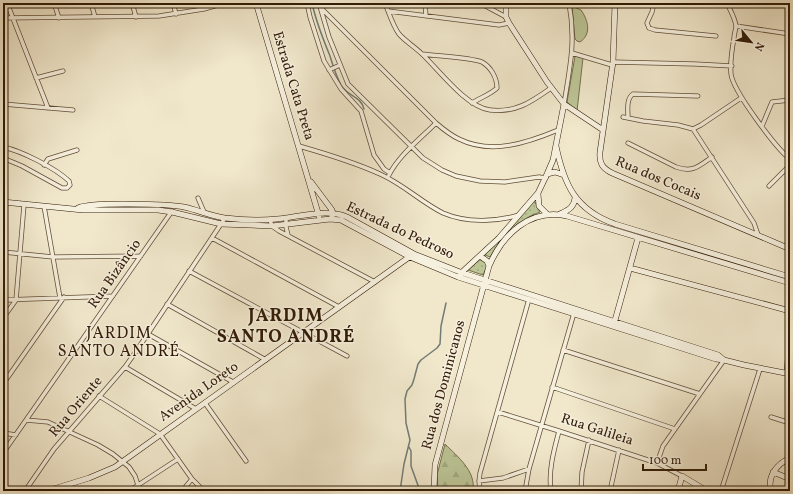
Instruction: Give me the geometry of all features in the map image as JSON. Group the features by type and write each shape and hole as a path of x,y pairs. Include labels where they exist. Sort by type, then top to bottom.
{"main road":[{"name":"Estrada Cata Preta","path":"256,3 318,214 322,220"},
{"path":"506,3 507,20 551,88 564,104 603,130"},
{"name":"Rua dos Cocais","path":"615,3 613,64 599,155 601,164 605,169 790,249"},
{"path":"459,275 500,238 521,215 538,193 547,176 556,146 564,104"},
{"path":"556,146 564,175 575,198 594,214 612,223 790,277"},
{"path":"547,176 555,172 564,175"},
{"name":"Estrada Cata Preta","path":"308,176 332,210 332,216"},
{"path":"538,193 539,206 547,214 559,214 790,283"},
{"path":"314,199 318,196 324,198"},
{"path":"559,214 572,208 575,198"},
{"name":"Estrada do Pedroso","path":"3,202 24,205 78,208 83,210 143,210 172,212 221,224 272,226 286,221 318,214 332,216 412,255 459,275 613,324 718,355 724,360 788,374"},
{"name":"Estrada do Pedroso","path":"78,208 84,206 105,205 174,205 225,218 286,221 322,220 332,216"},
{"name":"Rua dos Dominicanos","path":"434,491 435,465 489,266 497,249 514,230 528,220 547,214"},
{"path":"613,324 638,238"},
{"name":"Avenida Loreto","path":"47,491 105,472 123,461 412,255"},
{"path":"480,256 485,259 489,266"},
{"path":"630,268 790,311"},
{"path":"788,374 790,332"},
{"path":"771,491 769,483 773,472 782,462 790,458"},
{"path":"773,472 790,478"},
{"path":"678,491 682,476"},
{"name":"Rua Galileia","path":"682,476 707,491"}],"street":[{"path":"7,3 48,108"},
{"path":"54,3 59,18"},
{"path":"91,3 95,17"},
{"path":"132,3 136,17"},
{"path":"173,3 176,14"},
{"path":"3,18 159,16 176,14 225,3"},
{"path":"307,3 324,62 341,89 361,111 374,155 384,169 390,173"},
{"path":"385,3 399,33 472,103 489,110 508,110 529,103 551,88"},
{"path":"425,3 426,16"},
{"path":"480,3 507,20"},
{"path":"564,104 572,53 573,31 569,3"},
{"path":"654,3 647,23 649,28 655,30 716,36"},
{"path":"727,3 736,26 731,75 741,98 784,155 790,159"},
{"path":"319,4 332,19 436,123 460,140 482,146 516,145 558,130"},
{"path":"319,4 348,84 423,158 437,168 456,176 466,178 501,182 547,176"},
{"path":"388,11 498,24 507,20"},
{"path":"159,16 160,22"},
{"path":"325,24 327,20 332,19"},
{"path":"736,26 790,34"},
{"path":"572,53 613,64 695,64 732,66"},
{"path":"422,54 475,60 487,66 496,79 497,88 491,94 481,97 472,103"},
{"path":"329,70 340,65"},
{"path":"36,78 63,71"},
{"path":"628,118 628,100 633,94 698,96"},
{"path":"693,129 741,98"},
{"path":"762,126 772,102 790,100"},
{"path":"3,104 73,110"},
{"path":"623,117 678,125 693,129 754,223 758,235"},
{"path":"388,178 393,168 411,147 436,123"},
{"path":"628,142 684,170 693,169 712,157"},
{"path":"299,146 341,158 370,169 388,178 438,210 449,215 472,220 509,218 521,215"},
{"path":"3,147 19,152 65,177 69,181 70,186 67,188 62,188 22,166 3,158"},
{"path":"44,165 48,159 77,150"},
{"path":"769,186 790,165"},
{"path":"198,198 204,212"},
{"path":"3,318 16,300 24,205"},
{"name":"Rua Bizâncio","path":"3,452 172,212 174,205"},
{"path":"3,384 62,297 44,206"},
{"name":"Rua Oriente","path":"25,491 54,450 125,367 225,218"},
{"path":"270,220 272,226 375,282"},
{"path":"286,221 288,235"},
{"path":"212,238 339,307"},
{"path":"3,252 53,257 141,256"},
{"path":"189,271 347,356"},
{"path":"3,300 113,296"},
{"path":"480,491 479,481 530,298"},
{"path":"168,304 266,360"},
{"path":"525,491 529,469 574,311"},
{"path":"148,334 234,382"},
{"path":"563,350 700,394"},
{"path":"656,463 663,446 724,360"},
{"path":"125,367 196,409"},
{"path":"721,491 760,368"},
{"path":"552,387 675,429"},
{"path":"99,396 160,434 192,479 204,491"},
{"path":"205,402 246,461"},
{"name":"Rua Galileia","path":"498,412 619,450 656,463 682,476"},
{"path":"771,417 790,423"},
{"path":"26,420 48,422 98,445 123,461 132,471 138,485"},
{"path":"551,491 550,474 559,430"},
{"path":"3,433 16,435"},
{"path":"581,491 582,472 589,440"},
{"path":"610,491 619,450"},
{"path":"129,491 178,459"},
{"path":"479,481 503,478 529,469"},
{"path":"182,491 192,479"},
{"path":"614,491 634,491"}],"green space":[{"path":"572,6 581,10 587,22 588,27 586,35 580,42 575,39"},
{"path":"575,56 583,58 577,111 567,102"},
{"path":"533,202 535,202 540,212 517,224 499,243 490,257 485,255 505,234"},
{"path":"479,260 484,260 487,266 483,275 468,270"},
{"path":"445,444 460,459 469,471 472,477 473,491 438,491 437,475"}],"waterway":[{"path":"312,3 339,82 347,92 363,105 364,109"},
{"path":"400,491 404,464 410,440 406,423 405,399 407,391 412,385 418,364 440,344 441,326 446,303"},
{"path":"409,447 411,451 411,466 420,491"}],"district":[{"name":"JARDIM SANTO ANDRÉ","path":"286,326"},
{"name":"JARDIM SANTO ANDRÉ","path":"119,343"}]}
